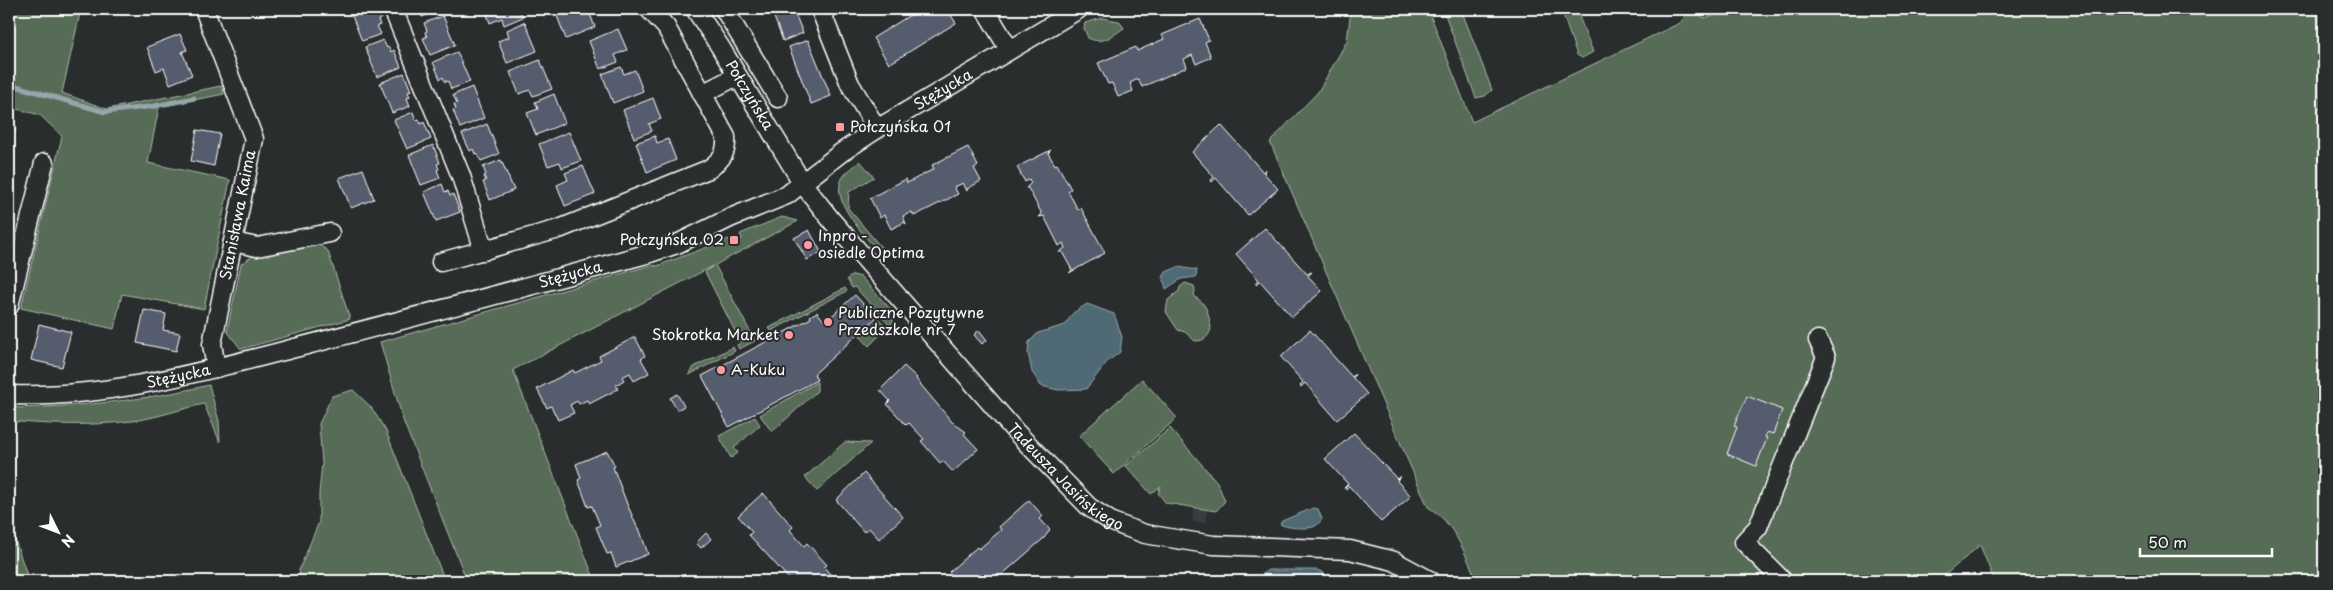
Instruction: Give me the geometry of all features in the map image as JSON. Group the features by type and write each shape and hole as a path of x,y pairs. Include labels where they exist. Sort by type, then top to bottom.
{"street":[{"name":"Stanisława Kaima","path":"204,9 254,139 212,344 216,368"},
{"path":"393,9 461,176 484,250"},
{"path":"441,262 559,229 709,169 720,161 726,150 726,137 666,27 649,9"},
{"path":"724,9 778,98"},
{"path":"820,9 850,84 877,129"},
{"path":"985,9 1009,49"},
{"name":"Stężycka","path":"9,395 81,392 149,384 368,330 677,244 730,218 787,195 842,152 877,129 1078,9"},
{"name":"Połczyńska","path":"698,10 803,184"},
{"path":"702,94 737,76"},
{"path":"9,306 44,163"},
{"name":"Tadeusza Jasińskiego","path":"803,184 908,310 1020,436 1079,498 1112,522 1145,534 1213,545 1350,550 1394,561 1431,581"},
{"path":"233,242 256,247 330,233"},
{"path":"1783,581 1744,542 1758,527 1826,357 1818,340"}],"shaded area":[{"path":"1194,508 1207,509 1205,523 1192,522"}],"green space":[{"path":"9,9 81,9 62,93 107,109 221,86 224,94 159,107 148,163 230,180 204,309 122,294 114,329 21,308 62,136 40,115 9,107"},
{"path":"1351,9 1428,9 1472,122 1680,23 1687,14 1688,9 1699,9 1703,18 1718,15 1749,15 1747,9 2324,9 2324,581 1992,581 1993,577 1980,545 1938,581 1477,581 1452,530 1428,507 1270,142 1318,92 1347,41"},
{"path":"1443,9 1461,9 1492,90 1485,96 1476,98"},
{"path":"1561,9 1576,9 1593,52 1582,58 1577,55"},
{"path":"1102,18 1119,21 1124,28 1111,37 1102,40 1098,41 1088,38 1084,28 1085,23"},
{"path":"860,161 874,177 849,192 848,208 885,252 880,254 858,228 844,207 840,196 840,186 843,177"},
{"path":"782,217 798,221 715,265 755,341 739,349 737,345 741,343 705,272 713,266 513,370 595,581 467,581 404,423 380,342 652,265 657,266 729,239 732,243 742,239 740,234"},
{"path":"315,242 328,251 350,319 241,349 227,331 241,264 259,252"},
{"path":"853,275 861,277 894,313 895,317 890,326 855,287 852,288 847,279"},
{"path":"1185,283 1194,286 1194,297 1202,302 1208,314 1211,328 1206,338 1201,340 1195,341 1185,332 1178,330 1166,312 1168,300"},
{"path":"845,288 847,291 771,331 769,328"},
{"path":"879,319 887,328 869,346 860,336"},
{"path":"733,347 735,351 689,375 694,367"},
{"path":"1142,379 1177,418 1114,474 1079,436"},
{"path":"817,382 817,391 772,432 760,415"},
{"path":"209,385 219,421 220,442 204,404 150,418 116,423 70,424 9,421 9,408 109,402 184,391"},
{"path":"353,390 371,407 386,431 445,581 301,581 299,570 319,522 322,463 319,424 332,396"},
{"path":"755,417 760,425 734,448 738,453 731,458 719,436"},
{"path":"1170,428 1217,482 1225,501 1216,511 1166,503 1158,493 1161,486 1151,494 1126,466"},
{"path":"845,442 871,443 817,491 805,477"},
{"path":"9,522 29,581 9,581 9,561 11,560 9,554"}],"water":[{"path":"1178,267 1197,270 1196,277 1181,279 1166,289 1163,277 1166,272"},
{"path":"1087,304 1114,314 1122,337 1120,352 1107,362 1086,389 1058,390 1041,386 1032,372 1028,353 1029,342 1038,333 1065,325 1073,313"},
{"path":"1313,508 1318,509 1322,519 1314,526 1296,528 1280,524 1282,521"},
{"path":"1268,570 1317,570 1324,573 1322,581 1262,581 1262,574"}],"building":[{"path":"356,9 377,9 381,19 378,20 380,25 377,26 381,34 362,41 350,11"},
{"path":"418,9 440,9 440,10 422,17"},
{"path":"485,9 519,9 523,17 504,25 502,18 490,23"},
{"path":"560,9 588,9 595,27 566,39 555,11"},
{"path":"771,9 793,9 803,33 783,41"},
{"path":"839,9 858,9 842,15"},
{"path":"920,9 947,9 956,23 889,64 873,38"},
{"path":"443,16 455,45 430,55 423,38 427,37 424,23"},
{"path":"1200,19 1209,40 1205,42 1211,57 1196,64 1192,55 1184,59 1187,67 1142,87 1138,79 1130,83 1133,91 1118,97 1112,83 1108,84 1098,63 1136,47 1137,51 1164,39 1162,35"},
{"path":"525,22 537,51 507,63 498,41 509,37 507,30"},
{"path":"618,29 627,50 615,55 618,62 600,69 589,41"},
{"path":"180,34 187,50 182,52 192,75 170,84 164,68 156,71 147,47"},
{"path":"383,40 391,52 394,50 401,67 377,77 365,47"},
{"path":"808,40 831,96 811,104 789,47"},
{"path":"457,52 470,82 451,89 448,81 445,82 443,77 440,79 433,62"},
{"path":"540,60 552,89 533,96 530,90 519,94 510,72"},
{"path":"621,67 624,74 635,70 643,91 613,103 602,74"},
{"path":"404,73 411,91 408,92 410,97 407,98 410,106 392,113 380,83"},
{"path":"472,87 484,118 460,128 453,110 456,109 454,104 457,103 453,95"},
{"path":"554,94 565,123 536,135 527,113 538,109 535,102"},
{"path":"653,98 661,119 649,124 652,131 634,138 623,110"},
{"path":"413,112 416,120 419,119 421,124 424,122 431,139 407,149 394,120"},
{"path":"9,124 16,126 9,156"},
{"path":"487,124 499,154 481,161 473,149 470,151 462,134"},
{"path":"1221,125 1263,172 1266,169 1264,173 1278,189 1248,215 1216,178 1212,182 1211,180 1214,177 1192,152"},
{"path":"197,130 220,134 214,166 191,161"},
{"path":"569,132 581,161 562,168 560,162 548,166 539,144"},
{"path":"655,136 657,143 668,139 676,160 647,172 636,143"},
{"path":"433,145 440,163 437,164 439,169 437,170 440,178 421,185 409,155"},
{"path":"968,147 978,166 974,168 981,181 967,189 967,191 963,183 954,187 958,194 914,216 912,212 903,216 906,224 905,222 891,229 884,215 880,218 870,198 906,179 907,183 934,169 932,165"},
{"path":"1051,150 1048,153 1055,165 1057,164 1071,189 1068,191 1078,210 1081,208 1105,253 1069,273 1072,270 1062,252 1059,252 1065,248 1063,243 1059,246 1044,216 1039,217 1042,214 1028,188 1026,188 1031,183 1029,179 1025,182 1017,167"},
{"path":"501,160 514,190 490,200 483,182 486,181 484,176 486,175 483,167"},
{"path":"583,166 595,194 565,206 557,185 568,180 565,173"},
{"path":"363,169 374,199 351,208 339,178"},
{"path":"442,184 445,192 448,191 450,196 453,194 460,212 436,221 424,192"},
{"path":"1265,228 1307,274 1312,272 1308,276 1322,291 1292,317 1260,281 1255,283 1259,280 1236,254"},
{"name":"Inpro - osiedle Optima","path":"809,230 821,252 807,260 794,238"},
{"path":"855,295 876,318 814,374 817,380 729,427 702,376 811,318 810,316 817,312 825,322"},
{"path":"144,310 166,314 163,330 180,333 176,351 137,343"},
{"path":"39,324 71,332 62,367 31,360"},
{"path":"979,330 987,340 982,344 974,335"},
{"path":"1310,330 1352,377 1355,374 1353,378 1367,394 1337,420 1305,383 1301,387 1300,385 1303,382 1281,357"},
{"path":"635,337 645,356 641,359 649,373 634,381 630,373 622,377 624,380 616,385 618,389 589,404 587,400 579,404 577,401 570,405 574,413 558,420 551,406 547,408 537,389 573,370 575,373 601,360 599,356"},
{"path":"904,366 917,378 952,422 966,432 964,434 978,449 953,472 943,461 940,463 921,441 924,439 909,423 906,425 887,404 890,401 880,390"},
{"path":"677,394 684,406 677,410 670,398"},
{"path":"1747,396 1782,410 1773,434 1767,432 1765,437 1767,438 1756,466 1727,454 1737,427 1734,426"},
{"path":"1354,433 1397,479 1400,476 1397,481 1411,496 1381,522 1349,486 1346,489 1344,488 1348,484 1325,459"},
{"path":"607,451 615,466 613,467 648,554 616,567 611,553 607,554 596,527 600,525 592,506 588,507 578,480 581,478 576,464"},
{"path":"864,473 903,517 879,539 869,528 864,532 836,500"},
{"path":"763,493 793,527 790,530 804,546 807,543 827,565 824,567 834,579 831,581 791,581 749,535 752,532 738,516"},
{"path":"1029,500 1043,516 1040,519 1050,530 1044,538 995,581 957,581 949,572 977,547 979,549 1001,530 999,527"},
{"path":"706,533 711,539 701,548 696,543"}],"waterway":[{"path":"9,84 105,112 155,106 194,98"}],"place":[{"name":"Połczyńska 01","path":"840,127"},
{"name":"Połczyńska 02","path":"734,240"},
{"name":"Inpro - osiedle Optima","path":"808,245"},
{"name":"Publiczne Pozytywne Przedszkole nr 7","path":"828,322"},
{"name":"Stokrotka Market","path":"789,335"},
{"name":"A-Kuku","path":"721,370"}]}
